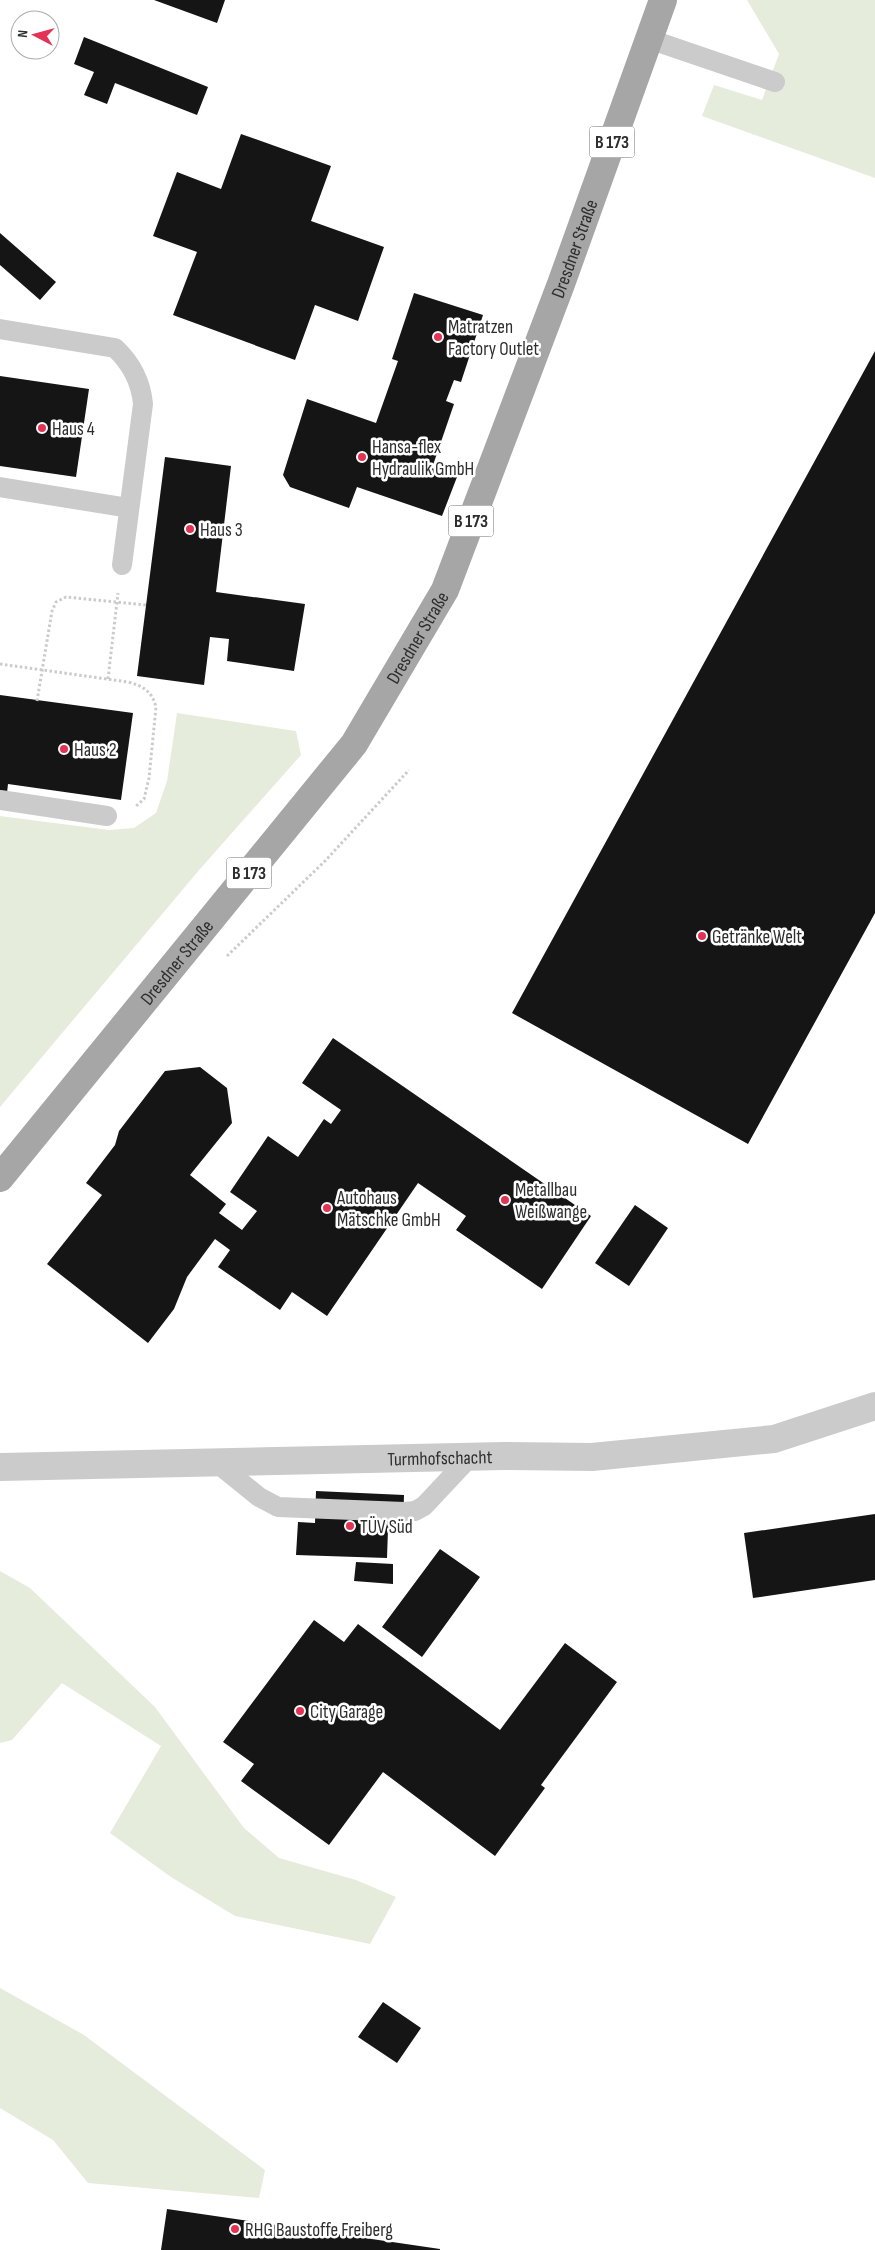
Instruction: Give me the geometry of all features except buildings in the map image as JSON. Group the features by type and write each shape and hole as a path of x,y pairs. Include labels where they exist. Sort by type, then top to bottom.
{"main road":[{"name":"Dresdner Straße","path":"0,1178 354,744 445,590 561,284 663,0"}],"street":[{"name":"Turmhofschacht","path":"0,1467 470,1457 592,1457 774,1439 875,1406"}],"lane":[{"path":"649,39 775,82"},
{"path":"0,329 114,348 124,357 142,390 143,404 122,565"},
{"path":"0,487 129,508"},
{"path":"0,800 107,816"},
{"path":"217,1463 259,1497 278,1507 404,1512 415,1511 424,1506 470,1457"}],"path":[{"path":"108,679 122,565"},
{"path":"37,701 52,611 56,602 66,597 146,605"},
{"path":"0,664 108,679 143,686 154,698 156,707 150,778 144,799 130,812 107,816"},
{"path":"222,962 325,861 409,770"}],"green space":[{"path":"747,0 875,0 875,178 702,116 714,85 762,100 779,54"},
{"path":"177,713 296,731 301,755 200,869 0,1107 0,816 109,830 134,828 156,813 167,781"},
{"path":"0,1571 30,1588 155,1707 244,1828 279,1858 356,1880 396,1897 370,1944 235,1916 171,1877 110,1833 161,1746 62,1683 12,1740 0,1743"},
{"path":"0,1988 84,2035 265,2170 259,2198 88,2183 53,2140 0,2108"}],"place":[{"name":"Matratzen Factory Outlet","path":"438,337"},
{"name":"Haus 4","path":"42,428"},
{"name":"Hansa-flex Hydraulik GmbH","path":"362,457"},
{"name":"Haus 3","path":"190,529"},
{"name":"Haus 2","path":"64,749"},
{"name":"Getränke Welt","path":"702,936"},
{"name":"Metallbau Weißwange","path":"505,1200"},
{"name":"Autohaus Mätschke GmbH","path":"327,1208"},
{"name":"TÜV Süd","path":"350,1526"},
{"name":"City Garage","path":"300,1711"},
{"name":"RHG Baustoffe Freiberg","path":"235,2229"}]}
